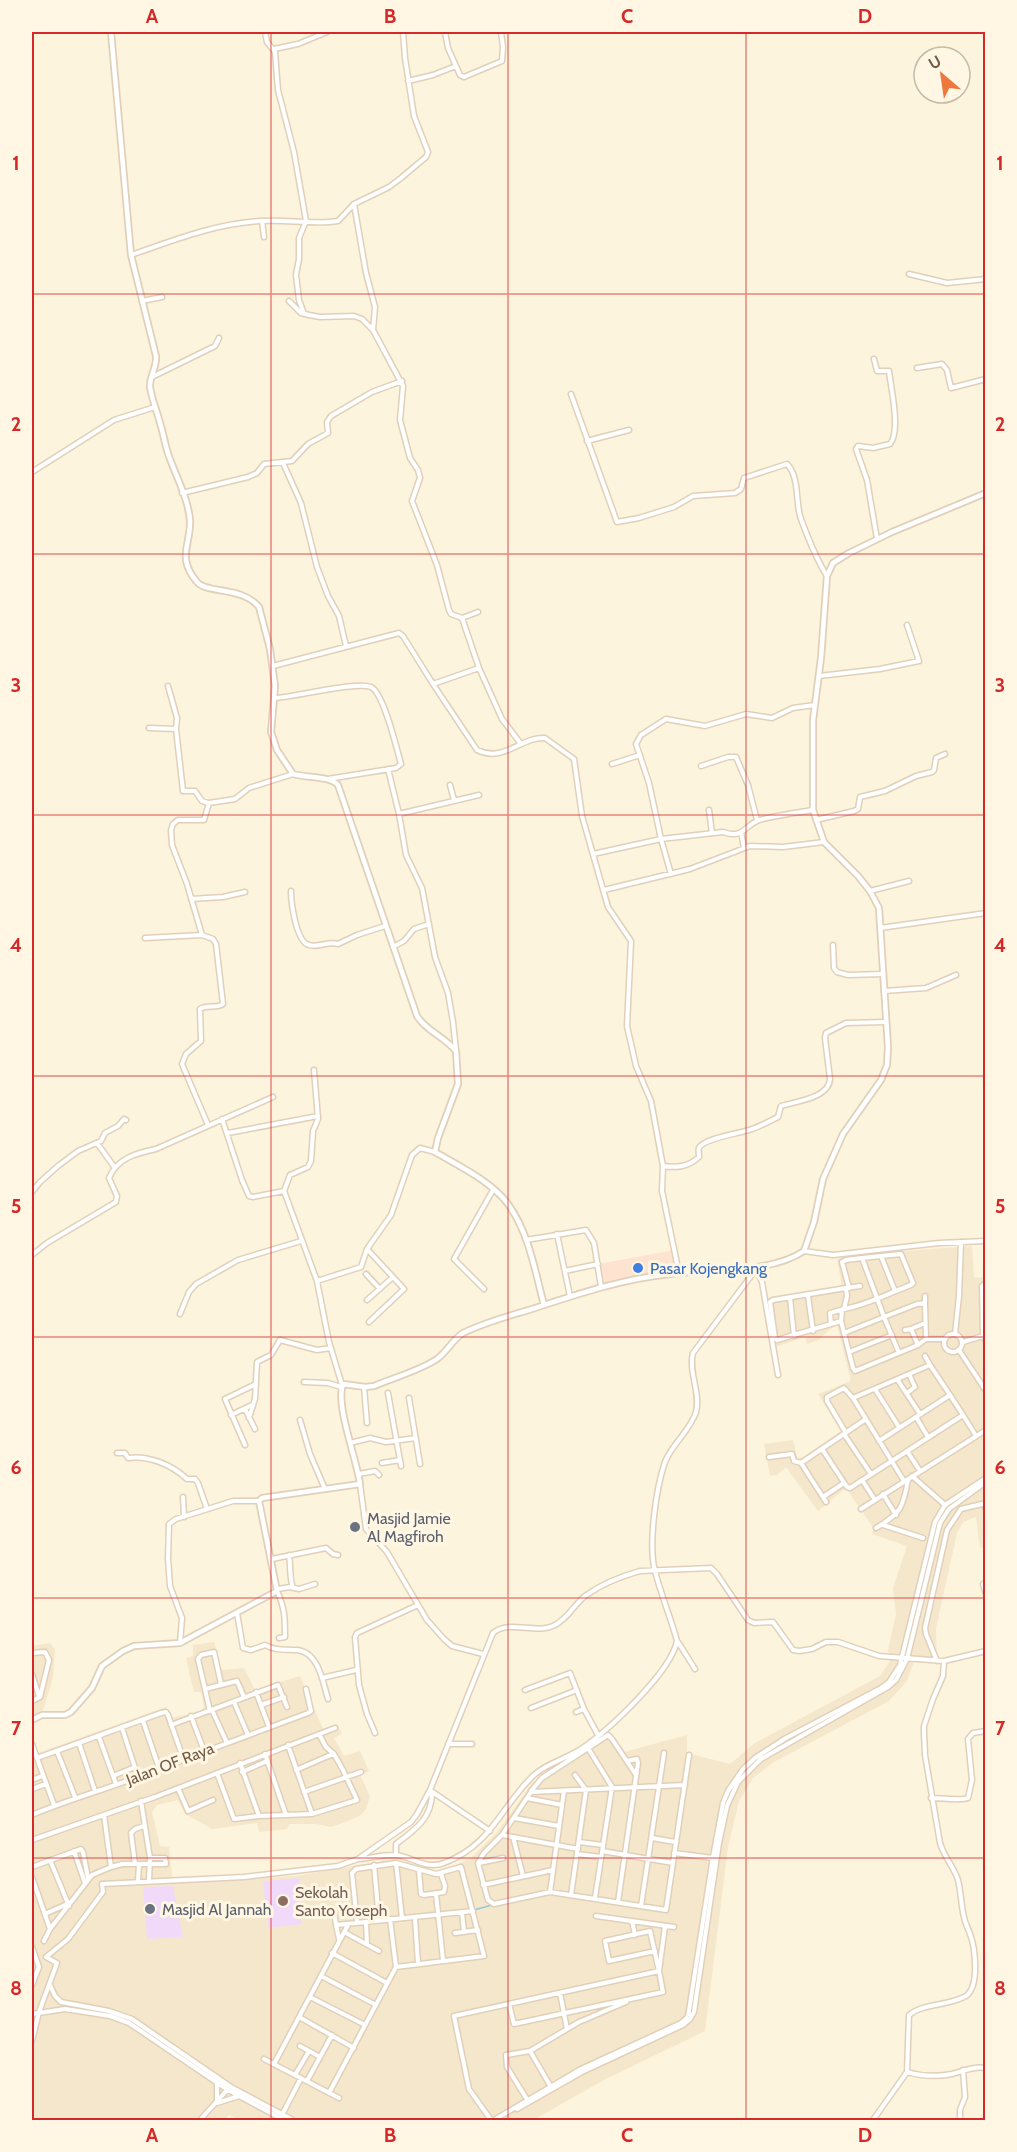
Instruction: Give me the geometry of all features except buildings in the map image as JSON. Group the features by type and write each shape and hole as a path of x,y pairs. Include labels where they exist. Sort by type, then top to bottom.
{"street":[{"path":"111,32 131,255 156,361 150,386 169,457 190,520 185,555 197,582 204,587 233,591 258,605 263,616 273,666 275,698 271,732 277,750 293,774"},
{"path":"265,32 267,42 274,49 278,90 294,152 306,221 299,238 296,275 299,300 304,314"},
{"path":"274,49 298,44 318,33 327,32"},
{"path":"131,255 206,229 262,221 337,222 354,204 389,187 428,155 415,121 403,32"},
{"path":"445,32 448,48 460,75 464,77 501,62 504,54 501,32"},
{"path":"408,81 456,66"},
{"path":"354,204 363,262 375,307 373,330"},
{"path":"262,221 264,237"},
{"path":"909,274 947,283 986,279"},
{"path":"142,302 162,297"},
{"path":"289,302 304,314 320,317 354,315 362,319 373,330 402,381 400,420 411,458 420,478 412,501 437,565 450,612 462,618 479,668 502,719 520,744"},
{"path":"152,377 215,346 219,338"},
{"path":"874,359 876,371 889,371 895,426 895,436 890,444 873,448 858,446 856,450 867,480 877,539"},
{"path":"917,368 942,364 947,370 951,388 986,379"},
{"path":"182,493 249,477 264,464 295,460 308,444 327,434 329,430 327,422 331,416 372,392 402,381"},
{"path":"570,394 619,523 674,507 688,498 735,493 741,489 743,478 787,464 792,472 802,520 827,576"},
{"path":"32,472 114,420 155,407"},
{"path":"587,441 628,430"},
{"path":"283,463 301,503 317,567 339,616 346,646"},
{"path":"804,1251 814,1222 821,1183 831,1159 848,1127 877,1087 885,1071 888,1057 879,908 870,891 824,842 813,810 814,705 819,676 827,576 832,564 837,560 877,539 986,493"},
{"path":"462,618 478,612"},
{"path":"819,676 880,669 919,661 907,625"},
{"path":"273,666 399,633 477,750 491,755 539,738 545,738 573,757 582,816 610,913 631,941 627,1026 636,1066 651,1101 663,1166 662,1191 679,1273"},
{"path":"433,684 479,668"},
{"path":"168,686 177,718 176,729 183,791 194,791 202,801 208,803 235,799 249,788 293,774 307,778 328,779 388,769 401,764 390,722 373,688 352,686 275,698"},
{"path":"671,874 649,783 636,744 638,737 666,719 705,726 746,714 772,718 792,708 814,705"},
{"path":"148,728 176,729"},
{"path":"816,820 854,811 858,809 860,797 885,791 915,776 932,772 936,758 945,754"},
{"path":"612,764 640,755"},
{"path":"701,766 728,757 736,757 748,785 757,820"},
{"path":"388,769 406,855 422,888 438,967 448,993 458,1062 458,1084 435,1152"},
{"path":"328,779 337,784 343,797 385,926 419,1019 456,1051"},
{"path":"450,785 454,801"},
{"path":"399,814 479,795"},
{"path":"202,935 184,873 172,845 171,830 173,824 178,820 205,820 208,803"},
{"path":"709,810 712,833"},
{"path":"593,854 661,839 723,832 731,835 741,832 757,820 813,810"},
{"path":"741,832 744,848"},
{"path":"604,891 671,874 752,846 771,848 824,842"},
{"path":"870,891 909,881"},
{"path":"291,891 298,929 304,943 308,945 331,942 338,944 385,926"},
{"path":"191,899 223,897 245,892"},
{"path":"880,928 986,914"},
{"path":"393,947 404,941 414,929 429,924"},
{"path":"145,938 202,935 213,939 216,944 223,1004 200,1009 201,1041 186,1054 182,1064 208,1125"},
{"path":"833,945 834,968 837,972 848,975 883,974"},
{"path":"884,991 926,988 956,975"},
{"path":"663,1166 678,1167 690,1163 699,1157 699,1148 702,1144 723,1135 756,1128 778,1117 782,1106 825,1091 830,1084 826,1033 846,1023 886,1022"},
{"path":"314,1070 318,1116 312,1131 310,1165 290,1175 284,1191 317,1281 331,1348 342,1386 344,1418 359,1474 366,1529 387,1552 434,1628 452,1646 483,1654"},
{"path":"32,1255 47,1243 116,1202 117,1195 110,1180 115,1168 122,1160 156,1149 273,1097"},
{"path":"228,1133 318,1116"},
{"path":"32,1192 40,1182 76,1152 102,1140 105,1133 118,1126 124,1119 126,1120"},
{"path":"222,1119 249,1196 284,1191"},
{"path":"97,1143 115,1168"},
{"path":"317,1281 359,1269 362,1266 367,1249 391,1215 412,1155 421,1148 435,1152 493,1190 508,1204 522,1228 544,1305"},
{"path":"484,1289 454,1259 493,1190"},
{"path":"526,1240 586,1230 594,1243 601,1287"},
{"path":"557,1234 570,1296"},
{"path":"180,1314 189,1292 196,1284 238,1260 301,1241"},
{"path":"304,1382 342,1386 374,1386 424,1366 440,1357 454,1340 465,1332 601,1287 679,1273 755,1270 804,1251 833,1255 901,1246 986,1241"},
{"path":"955,1334 961,1242"},
{"path":"367,1249 405,1289 369,1322"},
{"path":"831,1324 830,1313 843,1310 855,1307 913,1285 901,1254 842,1262 847,1296 843,1310 841,1321 855,1371 918,1345 926,1339 945,1339 955,1334 963,1342"},
{"path":"881,1256 895,1291"},
{"path":"862,1258 899,1353"},
{"path":"564,1271 598,1264"},
{"path":"755,1270 762,1282 778,1375"},
{"path":"695,1669 677,1641 655,1570 652,1551 655,1512 664,1465 696,1410 693,1353 755,1270"},
{"path":"366,1274 380,1289"},
{"path":"367,1300 393,1276"},
{"path":"963,1342 984,1338 982,1286 986,1283"},
{"path":"841,1321 777,1340 770,1303 773,1300 860,1286"},
{"path":"808,1296 813,1331"},
{"path":"847,1296 855,1307"},
{"path":"925,1296 926,1339"},
{"path":"790,1298 794,1336"},
{"path":"844,1333 917,1304 925,1303"},
{"path":"905,1330 925,1323"},
{"path":"911,1329 918,1345"},
{"path":"849,1352 892,1335"},
{"path":"945,1339 945,1347 949,1351 959,1350"},
{"path":"249,1418 254,1404 257,1362 271,1354 280,1341 317,1350 331,1348"},
{"path":"959,1350 963,1342"},
{"path":"959,1350 986,1391"},
{"path":"925,1356 976,1436"},
{"path":"853,1398 930,1365"},
{"path":"907,1393 915,1387 909,1374"},
{"path":"897,1379 907,1393 928,1437"},
{"path":"245,1445 225,1399 256,1384"},
{"path":"364,1387 367,1423"},
{"path":"871,1474 827,1399 844,1388 853,1398 891,1461 908,1479 947,1507"},
{"path":"875,1389 899,1427"},
{"path":"382,1463 400,1463 388,1393"},
{"path":"879,1440 950,1395"},
{"path":"409,1398 420,1464"},
{"path":"231,1415 254,1404"},
{"path":"245,1409 255,1429"},
{"path":"822,1449 849,1488 963,1415"},
{"path":"801,1463 866,1419"},
{"path":"300,1420 310,1454 325,1490"},
{"path":"861,1509 986,1430"},
{"path":"350,1443 370,1438 386,1442 416,1438"},
{"path":"907,1451 920,1471"},
{"path":"117,1454 124,1453 128,1458 159,1462 179,1471 187,1479 195,1479 207,1509"},
{"path":"769,1457 792,1454 794,1461 801,1463 826,1502"},
{"path":"359,1474 375,1471 379,1475"},
{"path":"876,1528 896,1515 904,1503 908,1479"},
{"path":"862,1480 875,1500"},
{"path":"659,1971 454,2016 470,2089 492,2121 581,2069 686,2021 690,2012 723,1803 728,1791 743,1769 755,1758 786,1738 881,1689 889,1682 904,1658 935,1522 947,1507 986,1480"},
{"path":"823,1497 844,1483"},
{"path":"180,1643 182,1618 170,1586 168,1533 170,1522 238,1500 259,1501 262,1498 360,1484"},
{"path":"884,1494 896,1515"},
{"path":"183,1497 184,1517"},
{"path":"259,1501 278,1590 285,1610 283,1625 286,1634 285,1637 279,1638"},
{"path":"937,1661 925,1628 946,1530 961,1509 985,1503 986,1510"},
{"path":"883,1524 923,1538"},
{"path":"272,1559 326,1548 338,1555"},
{"path":"289,1556 293,1588"},
{"path":"358,1859 411,1822 431,1792 483,1654 496,1629 546,1629 567,1616 585,1597 599,1588 640,1571 711,1568 748,1620 754,1623 773,1622 793,1650 806,1651 826,1642 838,1641 879,1656 944,1661 986,1650"},
{"path":"986,1583 983,1584 986,1594"},
{"path":"32,1720 42,1715 65,1715 71,1712 92,1688 102,1666 123,1651 135,1647 180,1643 278,1590 299,1589 315,1584"},
{"path":"375,1732 367,1714 356,1670 355,1637 418,1605"},
{"path":"237,1612 243,1648 251,1650 265,1645 272,1649 304,1651 310,1655 328,1700"},
{"path":"32,2041 39,2012 57,1963 46,1957 68,1939 103,1892 102,1884 244,1877 338,1866 358,1859 396,1855 425,1865 441,1865 468,1852 490,1831 525,1784 541,1768 575,1752 598,1735 658,1677 677,1641"},
{"path":"32,1653 45,1652 49,1660 39,1697 32,1701"},
{"path":"222,1684 214,1652 201,1655 198,1659 211,1710 227,1743"},
{"path":"873,2121 877,2112 907,2072 909,2015 920,2009 942,2005 967,1995 972,1989 975,1970 971,1935 964,1918 957,1878 943,1854 924,1755 924,1726 943,1676 944,1661"},
{"path":"321,1678 356,1670"},
{"path":"525,1690 570,1673 584,1709 598,1735"},
{"path":"32,1674 39,1697"},
{"path":"205,1689 237,1681 244,1697"},
{"path":"171,1725 279,1684 287,1707"},
{"name":"Jalan OF Raya","path":"32,1815 75,1797 138,1777 183,1758 308,1713 311,1711 306,1689"},
{"path":"531,1708 577,1690"},
{"path":"256,1692 269,1727"},
{"path":"261,1705 284,1697"},
{"path":"234,1702 248,1735"},
{"path":"576,1712 584,1709"},
{"path":"37,1758 166,1712 183,1758"},
{"path":"191,1716 204,1751"},
{"path":"143,1721 159,1768"},
{"path":"122,1728 138,1777"},
{"path":"32,1840 105,1815 335,1728"},
{"path":"931,1798 963,1800 968,1798 972,1780 968,1738 974,1733 986,1731"},
{"path":"217,1773 234,1820 259,1816 312,1814 357,1800 347,1776 319,1734"},
{"path":"637,1776 610,1736 542,1778 502,1835 484,1852 478,1863 488,1900 494,1904 550,1892 666,1910 689,1755"},
{"path":"99,1737 116,1784"},
{"path":"79,1743 95,1791"},
{"path":"32,1744 54,1805"},
{"path":"288,1744 312,1814"},
{"path":"448,1744 472,1744"},
{"path":"588,1748 612,1787 595,1898"},
{"path":"57,1751 75,1797"},
{"path":"641,1906 664,1753"},
{"path":"265,1754 286,1816"},
{"path":"296,1770 334,1754"},
{"path":"618,1902 638,1759 627,1761"},
{"path":"242,1772 267,1761"},
{"path":"240,1763 259,1816"},
{"path":"113,1776 135,1767"},
{"path":"304,1792 362,1772"},
{"path":"571,1895 586,1790 575,1775"},
{"path":"32,1780 42,1776"},
{"path":"574,1790 580,1783"},
{"path":"32,1790 45,1784"},
{"path":"531,1792 685,1785"},
{"path":"178,1788 188,1811 213,1800"},
{"path":"550,1892 564,1791"},
{"path":"431,1792 490,1831"},
{"path":"396,1855 396,1844 419,1827 427,1816 432,1802 431,1792"},
{"path":"527,1798 562,1805"},
{"path":"141,1801 150,1858 149,1881"},
{"path":"105,1815 111,1866"},
{"path":"514,1818 559,1826"},
{"path":"138,1881 131,1833 144,1826"},
{"path":"502,1835 601,1857"},
{"path":"513,1837 523,1876"},
{"path":"652,1838 675,1842"},
{"path":"579,1842 673,1863"},
{"path":"493,1845 495,1859"},
{"path":"32,1867 79,1849 83,1850 88,1878"},
{"path":"74,1851 85,1883"},
{"path":"674,1853 715,1858"},
{"path":"44,1941 50,1929 88,1878 111,1866 166,1864 165,1858 150,1858"},
{"path":"478,1863 503,1858"},
{"path":"50,1860 68,1905"},
{"path":"396,1863 402,1918"},
{"path":"357,1923 352,1873 359,1868 396,1863 419,1871 441,1874 461,1868 484,1956 396,1967"},
{"path":"374,1865 379,1920"},
{"path":"483,1885 553,1870"},
{"path":"419,1871 421,1894 436,1894 445,1890 441,1874"},
{"path":"32,1878 50,1929"},
{"path":"436,1894 443,1960"},
{"path":"45,1914 68,1905"},
{"path":"334,1911 339,1939"},
{"path":"336,1925 473,1911"},
{"path":"462,1913 464,1932"},
{"path":"596,1916 674,1928"},
{"path":"415,1918 418,1964"},
{"path":"329,2093 396,1967 390,1920"},
{"path":"632,1921 635,1935"},
{"path":"366,1922 367,1945"},
{"path":"274,2064 348,1925"},
{"path":"659,1971 665,1926"},
{"path":"455,1933 478,1930"},
{"path":"510,2004 514,2024 663,1992 655,1952 650,1931 604,1941 609,1961 655,1952"},
{"path":"344,1932 379,1951"},
{"path":"32,1948 39,1968 32,1985"},
{"path":"332,1953 387,1983"},
{"path":"32,1971 39,1968"},
{"path":"321,1976 376,2005"},
{"path":"49,1984 59,2001 65,2004 109,2011 132,2019 239,2096 282,2118 293,2121"},
{"path":"560,1993 567,2030"},
{"path":"310,1997 365,2025"},
{"path":"527,2101 507,2067 506,2055 530,2051 633,1998"},
{"path":"56,2009 59,2001"},
{"path":"32,2014 56,2009 110,2016 129,2023 217,2082 282,2118"},
{"path":"299,2017 354,2048"},
{"path":"307,2081 332,2035"},
{"path":"300,2046 320,2057"},
{"path":"296,2075 309,2051"},
{"path":"530,2051 551,2087"},
{"path":"264,2059 339,2098"},
{"path":"907,2072 923,2076 941,2075 986,2067"},
{"path":"960,2121 960,2110 965,2097 963,2070"},
{"path":"282,2118 301,2078"},
{"path":"217,2082 217,2103"},
{"path":"200,2121 229,2088"},
{"path":"217,2103 239,2096"},
{"path":"499,2121 527,2101"}],"shaded area":[{"path":"972,1246 974,1277 986,1278 985,1547 980,1548 976,1517 963,1522 957,1533 936,1628 937,1663 915,1659 907,1681 889,1701 774,1762 753,1778 739,1801 728,1847 705,2031 604,2080 533,2120 240,2120 229,2115 223,2120 32,2120 32,1738 38,1753 166,1707 171,1718 202,1711 204,1707 201,1692 194,1692 186,1658 193,1656 193,1645 214,1642 222,1670 244,1668 255,1690 300,1676 323,1729 337,1724 342,1734 334,1738 344,1756 360,1751 369,1771 360,1775 370,1796 366,1809 361,1815 331,1827 316,1824 289,1824 287,1829 259,1832 257,1823 212,1829 185,1814 178,1800 157,1805 152,1812 160,1846 169,1847 173,1883 296,1876 388,1860 400,1861 436,1874 471,1858 498,1831 532,1783 606,1733 624,1752 687,1735 687,1753 730,1764 755,1743 880,1676 890,1661 888,1650 896,1614 893,1588 907,1546 872,1534 874,1529 846,1488 818,1511 786,1467 777,1475 770,1476 764,1444 793,1440 797,1457 802,1458 841,1431 818,1394 851,1381 837,1325 819,1340 807,1344 805,1337 772,1348 767,1298 842,1287 837,1259"},
{"name":"Pasar Kojengkang","path":"675,1250 679,1273 601,1287 598,1264"},
{"path":"50,1643 55,1650 53,1678 43,1710 32,1724 32,1646"},
{"name":"Sekolah Santo Yoseph","path":"299,1878 302,1924 268,1928 263,1881"},
{"path":"173,1886 183,1937 147,1939 143,1887"}],"waterway":[{"path":"474,1910 492,1905"}],"place":[{"name":"Pasar Kojengkang","path":"638,1268"},
{"name":"Masjid Jamie Al Magfiroh","path":"355,1527"},
{"name":"Sekolah Santo Yoseph","path":"283,1901"},
{"name":"Masjid Al Jannah","path":"150,1909"}]}
